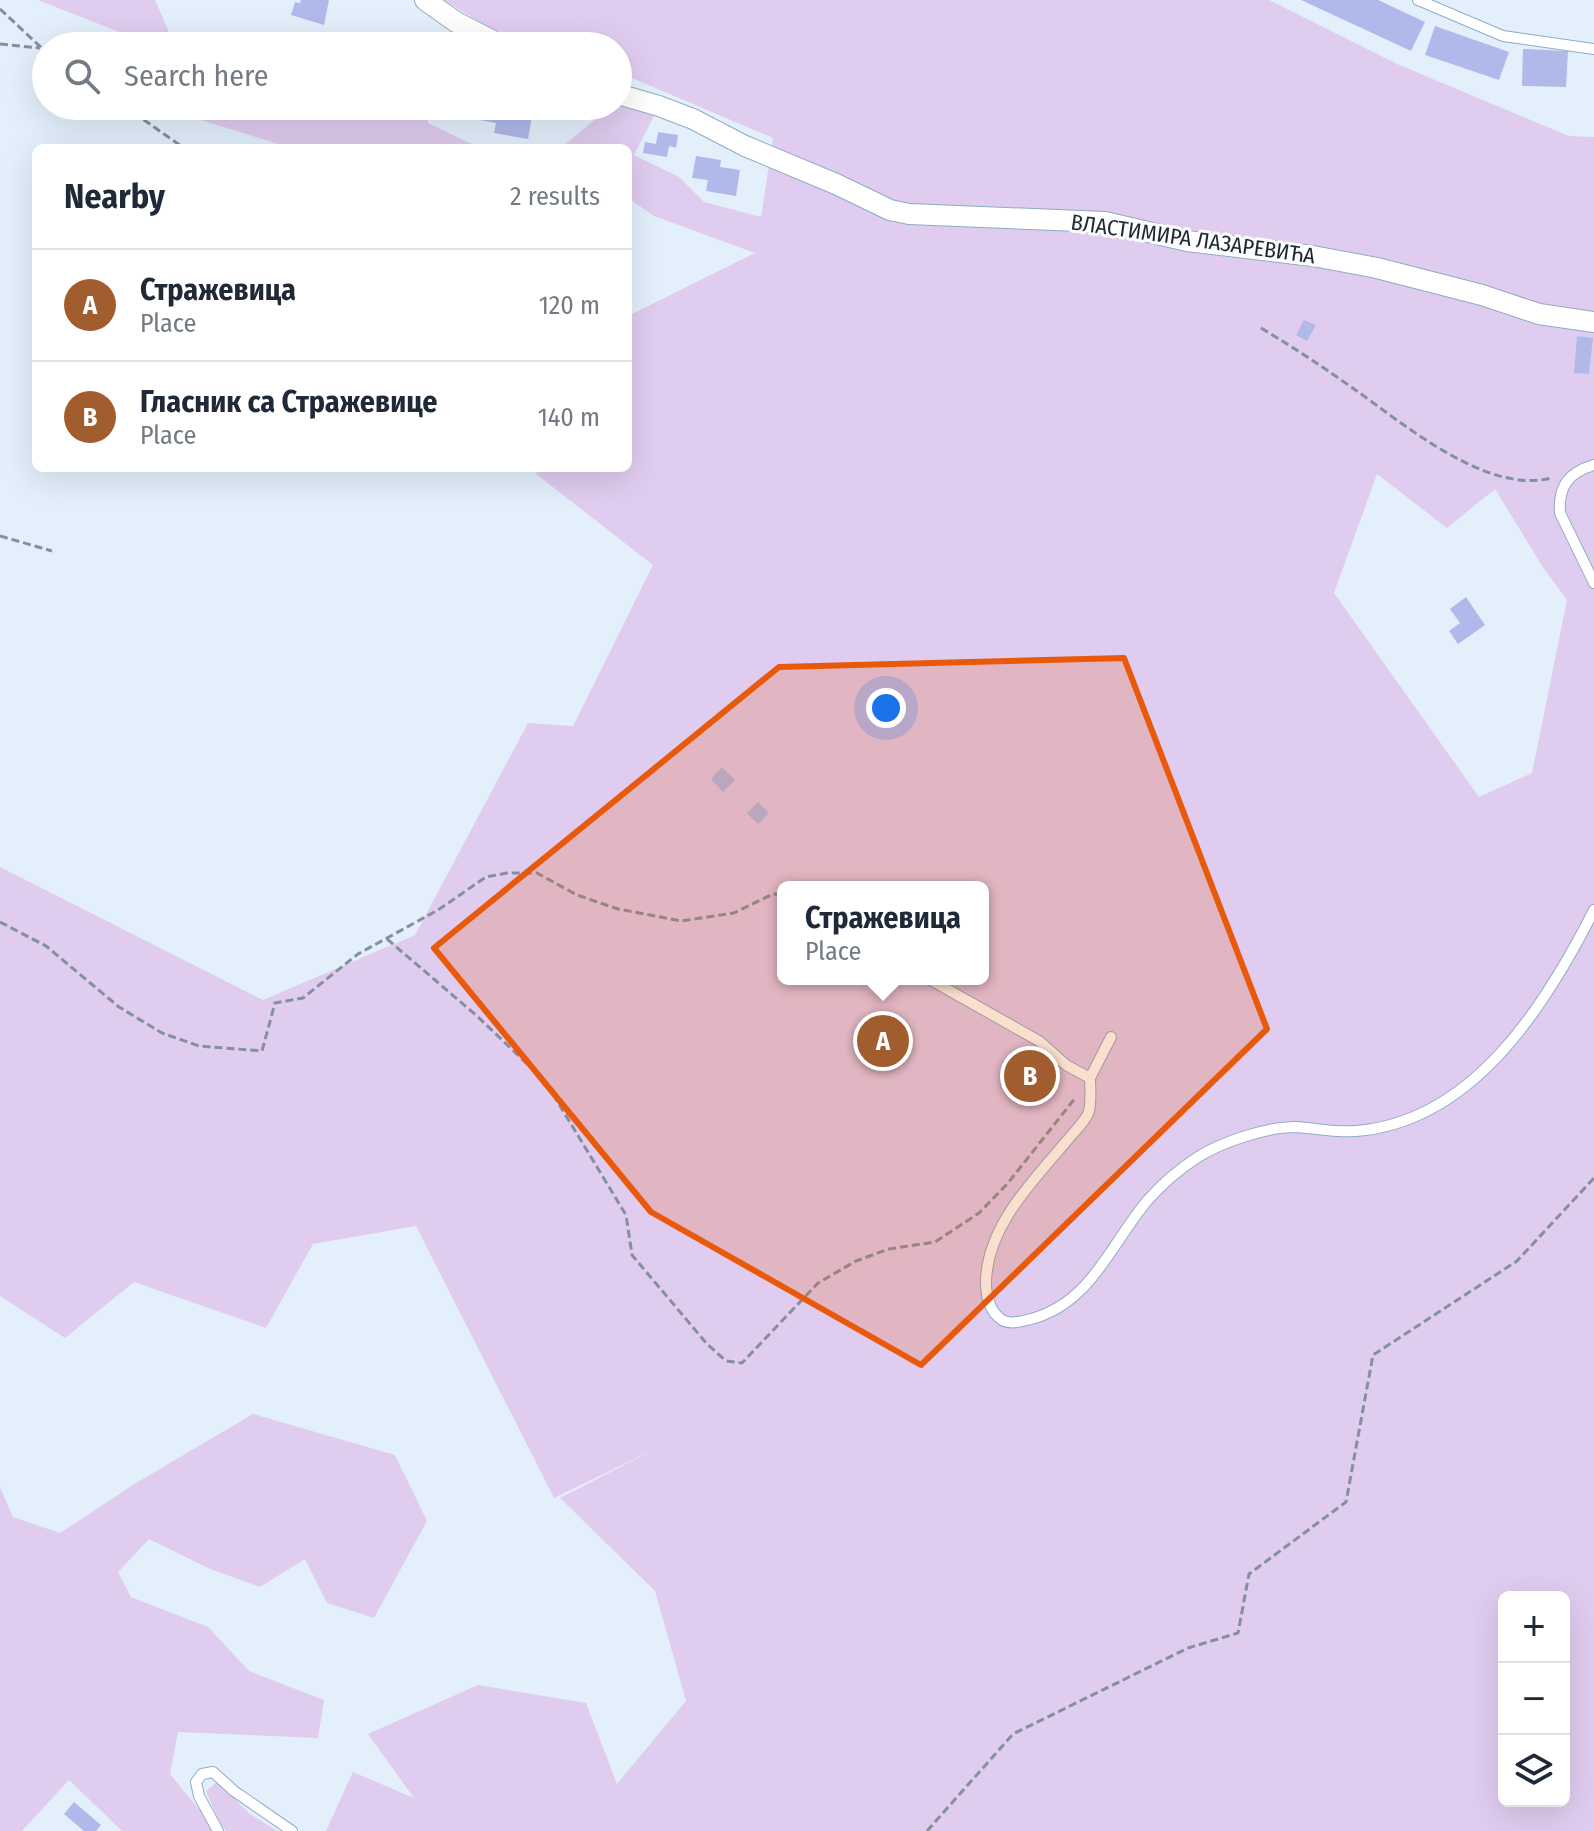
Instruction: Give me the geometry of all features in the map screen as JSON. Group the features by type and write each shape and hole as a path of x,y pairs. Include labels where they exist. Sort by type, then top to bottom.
{"street":[{"path":"425,0 476,32"},
{"name":"ВЛАСТИМИРА ЛАЗАРЕВИЋА","path":"632,98 693,119 745,146 890,210 909,214 1105,222 1187,241 1313,256 1377,268 1482,295 1539,314 1594,322"}],"lane":[{"path":"1418,0 1503,36 1594,49"},
{"path":"1594,465 1565,480 1559,503 1560,513 1594,583"},
{"path":"1111,1037 1090,1078 1089,1113 1019,1198 989,1257 987,1296 995,1313 1007,1322 1036,1318 1079,1292 1096,1277 1146,1203 1165,1181 1199,1156 1270,1129 1291,1127 1354,1132 1412,1120 1455,1093 1512,1041 1535,1011 1570,957 1594,910"},
{"path":"940,985 1039,1041 1066,1065 1090,1078"},
{"path":"218,1831 199,1796 196,1782 202,1774 213,1772 234,1791 292,1831"}],"path":[{"path":"0,9 32,39"},
{"path":"0,44 32,48"},
{"path":"144,120 178,144"},
{"path":"1261,328 1463,462 1498,476 1533,483 1574,473"},
{"path":"0,536 52,551"},
{"path":"0,922 46,946 119,1007 162,1033 199,1046 262,1051 275,1003 303,998 358,954 438,910 486,877 537,873 577,895 618,909 681,921 734,913 777,894"},
{"path":"387,939 477,1016 545,1081 626,1215 632,1255 707,1344 726,1361 742,1363 818,1283 856,1261 889,1249 935,1242 979,1213 1008,1183 1090,1078"},
{"path":"927,1831 1013,1734 1188,1648 1238,1633 1249,1574 1346,1502 1373,1355 1517,1261 1594,1178"}],"highlighted area":[{"path":"1124,658 1267,1029 921,1365 651,1212 434,948 779,667"}],"shaded area":[{"path":"38,0 155,0 169,32 119,32"},
{"path":"444,0 1269,0 1397,64 1569,136 1594,137 1594,1831 326,1831 353,1772 414,1798 368,1734 478,1685 586,1703 617,1784 686,1701 655,1591 560,1498 659,1447 554,1498 416,1226 313,1244 266,1328 134,1282 65,1338 0,1296 0,867 263,1000 415,935 528,723 573,726 653,565 536,474 632,472 632,314 755,253 654,216 632,201 632,144 566,144 594,120 632,120 632,102 659,106 634,155 679,177 704,202 761,217 773,138 632,78 632,32 502,32 488,27","holes":["1377,474 1447,528 1495,489 1544,569 1567,600 1532,773 1479,797 1334,593"]},
{"path":"201,120 428,120 428,123 472,144 278,144"},
{"path":"253,1414 395,1455 427,1521 374,1618 327,1603 305,1559 260,1587 210,1569 149,1539 118,1572 131,1597 208,1627 249,1671 324,1700 318,1738 178,1732 170,1774 217,1831 122,1831 69,1780 22,1831 0,1831 0,1487 13,1517 60,1533 136,1483"},
{"path":"217,1782 250,1814 277,1831 226,1831 206,1791"}],"building":[{"path":"301,0 329,0 324,25 291,15 295,2 300,3"},
{"path":"1301,0 1378,0 1425,22 1411,51"},
{"path":"1435,26 1509,52 1499,80 1425,55"},
{"path":"1523,49 1568,51 1566,87 1522,86"},
{"path":"480,120 531,120 528,139 494,133 496,123"},
{"path":"658,132 678,135 676,148 669,146 667,157 643,153 645,142 656,144"},
{"path":"696,156 721,160 720,167 740,170 736,196 706,191 708,180 692,178"},
{"path":"1304,320 1316,325 1307,341 1296,335"},
{"path":"1577,336 1593,338 1589,374 1574,373"},
{"path":"1466,597 1485,625 1458,644 1449,631 1460,623 1450,609"},
{"path":"722,767 735,780 723,792 711,779"},
{"path":"758,802 769,813 758,824 747,813"},
{"path":"74,1802 101,1825 96,1831 84,1831 64,1814"}],"place":[{"name":"Стражевица","path":"883,1041"},
{"name":"Гласник са Стражевице","path":"1030,1076"}]}
